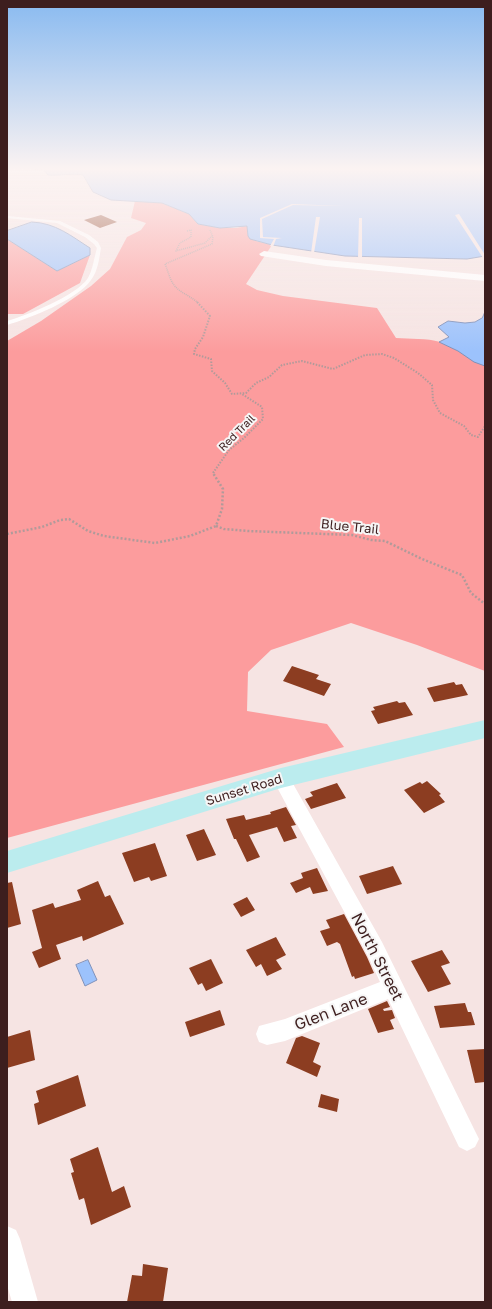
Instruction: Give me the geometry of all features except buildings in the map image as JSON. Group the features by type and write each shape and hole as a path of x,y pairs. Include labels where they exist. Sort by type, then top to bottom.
{"street":[{"path":"264,254 326,263 485,278"},
{"name":"Sunset Road","path":"7,862 281,778 485,729"},
{"name":"North Street","path":"281,778 375,950 467,1139"},
{"name":"Glen Lane","path":"267,1034 285,1030 393,987"},
{"path":"7,1239 25,1302"}],"lane":[{"path":"7,323 42,310 78,290 89,280 99,248 96,243 87,236 75,230"}],"path":[{"path":"191,230 191,237 180,243 176,251 205,243 212,236"},
{"path":"210,230 212,244 200,250 184,254 165,264 173,284 178,289 192,297 210,316 203,337 195,349 194,354 212,359 212,371 225,383 232,394 246,393 256,383 269,377 282,365 302,361 333,369 366,355 382,354 394,358 418,374 432,386 433,400 440,413 464,426 471,435 478,437 485,426"},
{"name":"Red Trail","path":"216,526 222,508 223,489 214,473 228,450 244,438 263,419 262,406 241,394"},
{"path":"7,534 42,527 60,520 69,519 88,531 104,536 155,543 190,536 216,526"},
{"name":"Blue Trail","path":"216,526 224,529 248,531 352,535 371,540 385,540 416,556 462,575 471,593 485,604"}],"shaded area":[{"path":"141,230 247,230 248,236 256,241 272,245 246,284 257,290 283,296 377,308 396,338 424,339 440,342 452,347 485,366 485,671 417,645 351,623 271,650 248,672 247,711 327,724 344,747 7,838 7,341 41,321 91,286 110,269 127,237"},
{"path":"7,239 57,271 90,255 80,283 23,314 7,314"}],"water":[{"path":"61,230 90,248 90,255 57,271 7,239 7,231"},
{"path":"247,230 485,230 485,256 467,259 345,256 272,245 250,239"},
{"path":"485,312 485,366 474,362 458,351 439,342 449,337 438,327 448,321 465,323 475,322 482,318"},
{"path":"88,960 97,980 85,986 76,965"}],"pier":[{"path":"260,230 263,230 263,237 282,238 276,239 273,247 270,246 274,239 260,238"},
{"path":"314,230 318,230 314,253 311,253"},
{"path":"359,230 362,230 362,258 358,258"},
{"path":"465,230 469,230 485,255 485,258 483,258"}]}
